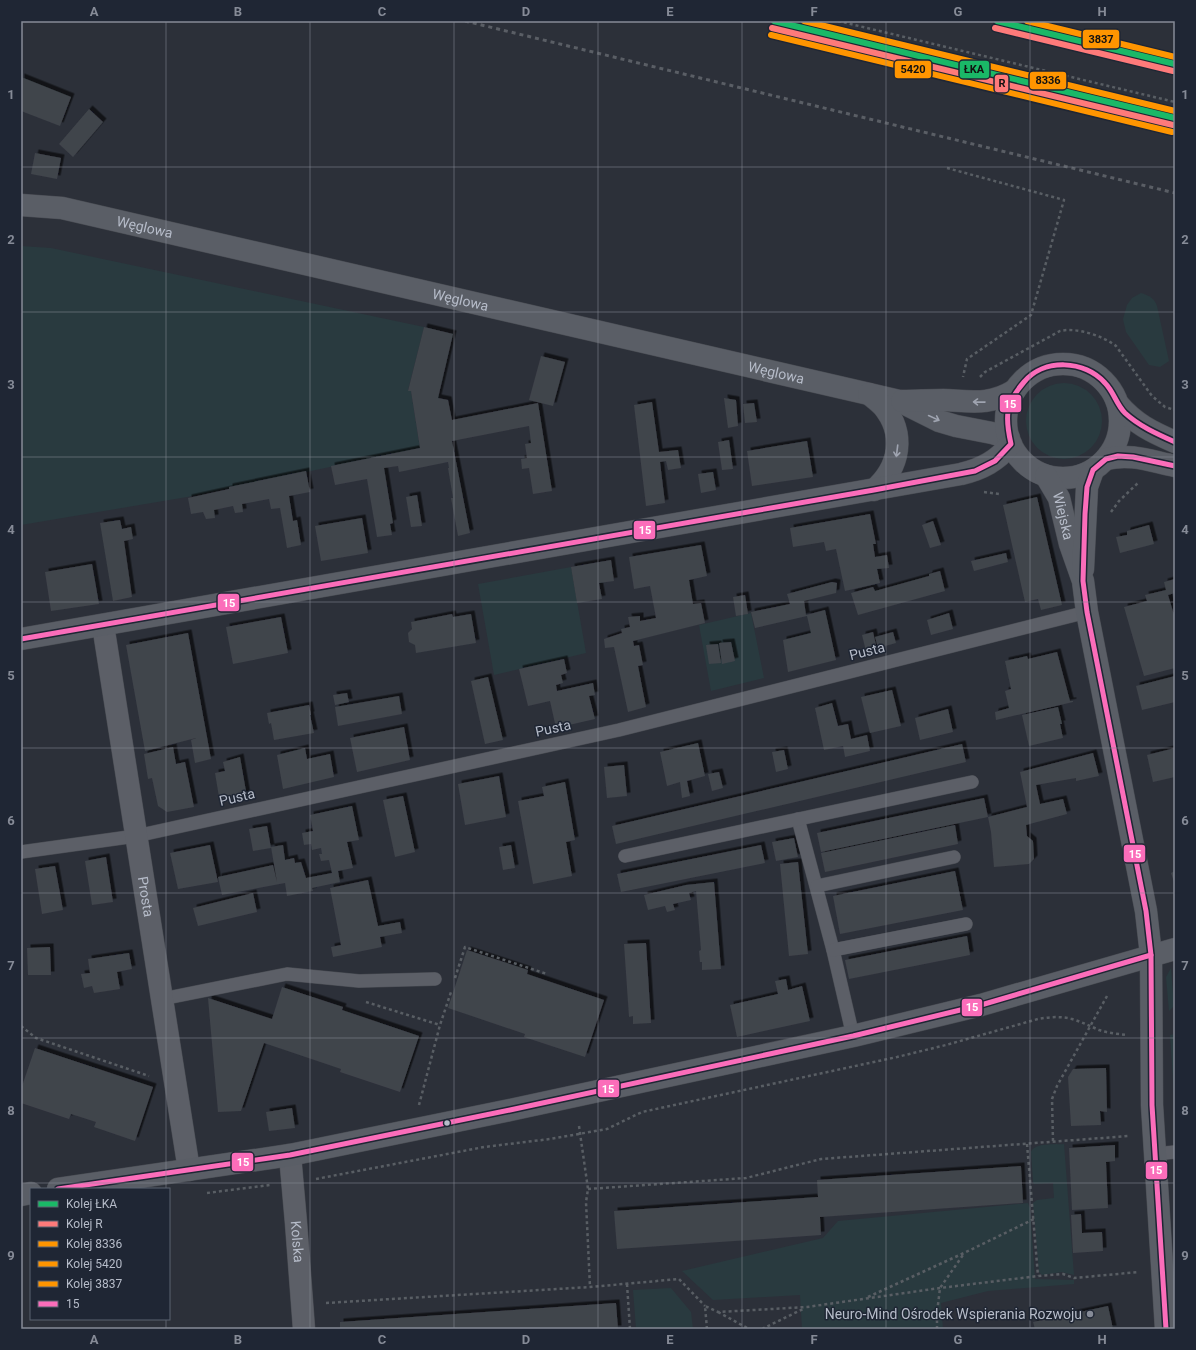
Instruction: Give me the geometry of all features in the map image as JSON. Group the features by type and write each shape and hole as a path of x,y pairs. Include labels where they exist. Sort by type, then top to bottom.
{"street":[{"name":"Węglowa","path":"21,205 62,208 899,401 939,421 992,433 1010,441"},
{"path":"1166,438 1133,420 1118,404 1108,386 1100,378 1081,367 1069,365 1057,365 1033,373 1015,390 1007,413 1007,426 1010,441 1017,455 1025,464 1046,476 1065,478 1085,474 1100,464 1118,456 1132,456 1175,466"},
{"name":"Węglowa","path":"899,401 941,400 986,402 1006,396 1015,390"},
{"path":"869,394 882,406 892,419 897,435 898,446 891,470 882,483 874,490"},
{"path":"1100,464 1113,449 1118,439 1120,416 1118,404"},
{"path":"21,639 975,471 996,461 1010,441"},
{"name":"Wiejska","path":"1100,464 1087,487 1083,581 1087,612 1146,910 1151,955 1152,1105 1161,1147 1166,1329"},
{"name":"Wiejska","path":"1046,476 1059,498 1070,544 1083,581"},
{"name":"Prosta","path":"103,625 189,1170"},
{"path":"65,1188 290,1155 510,1110 853,1036 980,1005 1175,949"},
{"name":"Kolska","path":"290,1155 304,1329"}],"lane":[{"name":"Pusta","path":"21,852 136,836 618,730 1087,612"},
{"path":"626,856 972,782"},
{"path":"798,819 817,886 853,1036"},
{"path":"817,886 954,856"},
{"path":"833,950 966,924"},
{"path":"162,999 286,974 359,981 435,979"}],"path":[{"path":"838,21 1175,102"},
{"path":"947,168 1064,200 1031,315 967,359 962,380"},
{"path":"974,402 975,386 979,377 985,372 1060,331 1069,329 1104,339 1116,346 1152,396 1165,407 1175,410"},
{"path":"1165,407 1166,438"},
{"path":"1109,514 1118,501 1144,477 1149,460"},
{"path":"454,982 466,947 546,974"},
{"path":"419,1106 440,1025 452,990"},
{"path":"1053,1141 1052,1099 1057,1086 1107,996"},
{"path":"366,1002 440,1025"},
{"path":"203,1194 328,1177 484,1146 550,1139 607,1129 642,1112 946,1046 1038,1019 1053,1017 1071,1019 1111,1033"},
{"path":"21,1026 36,1038 176,1085"},
{"path":"579,1126 588,1189 586,1202 590,1287"},
{"path":"588,1189 746,1178 821,1159 1053,1141 1161,1147"},
{"path":"1028,1144 1038,1276"},
{"path":"864,1299 1034,1219"},
{"path":"937,1329 940,1288 964,1253"},
{"path":"718,1312 807,1307 1038,1276 1063,1274 1074,1278 1141,1271"},
{"path":"302,1304 590,1287 679,1279 706,1306 749,1329"},
{"path":"627,1284 630,1329"},
{"path":"706,1306 707,1329"},
{"path":"762,1329 807,1307"}],"shaded area":[{"path":"21,246 51,248 424,327 408,390 411,391 420,448 187,497 21,525"},
{"path":"1141,293 1151,298 1157,306 1169,361 1160,367 1149,365 1126,332 1123,319 1127,305 1132,298"},
{"path":"1064,383 1078,386 1091,394 1099,407 1102,421 1099,435 1091,448 1078,456 1064,459 1050,456 1037,448 1029,435 1026,421 1029,407 1037,394 1050,386"},
{"path":"571,567 586,653 494,675 478,584"},
{"path":"751,613 764,678 711,691 699,625"},
{"path":"1171,968 1174,1006 1169,1011 1166,977"},
{"path":"1175,1034 1175,1110 1170,1035"},
{"path":"1064,1144 1074,1275 1062,1272 1042,1275 1039,1272 1033,1203 1037,1200 1054,1198 1053,1183 1034,1184 1031,1152 1033,1149 1041,1145"},
{"path":"1028,1203 1030,1208 1035,1279 1074,1280 1074,1284 988,1291 941,1303 943,1329 802,1329 800,1295 713,1300 682,1271 823,1238 838,1221"},
{"path":"671,1288 691,1312 693,1329 636,1329 633,1290"}],"building":[{"path":"21,77 71,97 60,126 21,111"},
{"path":"89,109 103,122 73,157 59,144"},
{"path":"35,153 61,158 57,179 31,174"},
{"path":"424,327 453,334 438,398 448,400 452,420 538,403 552,491 533,494 529,468 522,469 521,459 527,458 525,444 531,443 529,426 452,441 470,533 458,536 451,498 453,498 448,462 399,472 398,466 384,468 393,523 390,524 392,535 377,537 367,479 335,485 331,466 420,448 411,391 408,391"},
{"path":"541,356 565,362 553,406 529,400"},
{"path":"724,398 736,400 738,426 728,428"},
{"path":"652,402 659,452 678,450 681,468 668,470 666,461 660,462 665,503 646,506 634,405"},
{"path":"754,403 757,422 745,423 743,404"},
{"path":"729,440 733,469 722,470 718,442"},
{"path":"807,441 813,477 752,486 747,451"},
{"path":"306,471 310,492 289,496 293,521 297,520 301,545 287,548 280,508 271,509 269,499 242,504 243,512 235,513 233,506 214,510 215,518 206,519 203,512 191,514 188,498 229,489 229,487"},
{"path":"713,472 716,490 701,493 698,474"},
{"path":"417,495 422,526 411,527 406,497"},
{"path":"1037,497 1062,605 1041,610 1038,599 1025,602 1003,505"},
{"path":"870,514 876,544 873,544 875,557 887,555 889,568 877,569 880,583 845,591 836,549 826,551 824,542 793,547 790,528"},
{"path":"362,518 368,553 321,561 315,526"},
{"path":"120,520 122,529 131,527 133,539 124,541 132,597 113,601 100,523"},
{"path":"933,521 941,545 930,548 922,525"},
{"path":"1149,525 1154,544 1120,553 1116,537 1127,535 1127,531"},
{"path":"701,545 707,576 689,580 693,604 701,603 705,623 633,641 634,646 639,645 643,665 638,666 646,707 628,712 614,647 605,648 604,639 622,633 621,629 630,627 628,617 640,616 640,621 656,618 650,586 634,589 629,557"},
{"path":"1006,553 1008,562 974,571 971,561"},
{"path":"611,560 614,581 599,583 602,599 577,603 571,567"},
{"path":"92,564 99,604 51,611 45,572"},
{"path":"940,571 945,591 858,615 851,593 873,587 875,591 929,576 929,574"},
{"path":"1175,579 1175,593 1168,595 1175,618 1175,668 1144,676 1124,607 1147,601 1145,595 1166,590 1164,582"},
{"path":"832,582 837,583 836,593 804,601 806,615 825,610 836,660 788,672 783,640 811,633 807,616 755,628 751,612 790,604 787,594"},
{"path":"745,595 748,614 736,616 733,597"},
{"path":"949,613 953,629 931,635 927,620"},
{"path":"452,614 453,617 471,614 476,643 416,653 415,645 409,642 408,633 412,629 411,622"},
{"path":"281,617 288,653 233,664 226,627"},
{"path":"873,632 877,649 866,651 862,635"},
{"path":"893,632 896,643 878,648 875,637"},
{"path":"188,633 211,759 195,763 191,740 196,738 145,751 126,645"},
{"path":"731,642 735,661 722,664 719,643"},
{"path":"718,644 721,663 709,664 706,645"},
{"path":"1057,652 1070,701 1073,702 996,720 995,712 1009,708 1005,691 1011,689 1005,661 1027,656 1028,659"},
{"path":"564,659 567,673 561,675 563,683 556,685 557,691 593,683 595,695 589,696 595,719 556,728 550,701 528,706 519,669"},
{"path":"1175,676 1175,702 1142,710 1136,686"},
{"path":"488,677 503,740 485,744 471,681"},
{"path":"892,690 901,726 870,733 861,697"},
{"path":"347,693 349,702 335,705 333,695"},
{"path":"399,696 402,714 338,726 335,707"},
{"path":"832,703 838,726 848,724 851,739 867,735 870,751 845,757 843,746 824,750 815,708"},
{"path":"309,705 314,733 274,740 271,723 269,724 267,713"},
{"path":"1058,707 1062,724 1060,724 1063,738 1029,746 1022,715"},
{"path":"948,709 953,732 920,740 915,718"},
{"path":"404,727 410,760 357,772 350,738"},
{"path":"698,743 705,776 687,781 690,796 682,798 680,782 667,786 660,752"},
{"path":"962,744 966,762 616,844 612,826"},
{"path":"173,747 176,764 185,762 194,807 167,812 158,806 152,778 148,779 144,754"},
{"path":"305,748 307,759 330,754 334,777 283,789 277,755"},
{"path":"1175,748 1175,777 1153,782 1147,755"},
{"path":"784,750 788,769 776,772 772,752"},
{"path":"1093,753 1099,776 1076,781 1076,778 1036,785 1040,804 1063,799 1067,814 1026,825 1027,836 1033,841 1034,859 1029,864 994,867 988,817 1027,807 1020,772"},
{"path":"240,757 247,797 220,803 215,773 225,771 223,762"},
{"path":"624,765 627,796 607,798 604,767"},
{"path":"719,772 723,788 712,791 708,774"},
{"path":"499,776 506,817 465,825 458,784"},
{"path":"565,782 575,840 566,842 572,876 533,884 518,801 544,796 542,787"},
{"path":"403,796 415,852 395,857 383,800"},
{"path":"984,798 988,817 821,852 817,833"},
{"path":"352,806 359,840 347,842 353,868 338,871 340,882 312,888 313,891 287,896 285,883 222,895 218,877 273,865 277,882 271,847 283,845 285,860 294,858 295,863 301,862 306,878 332,873 329,860 321,861 319,854 322,854 321,848 312,850 311,844 304,845 302,833 313,831 310,815"},
{"path":"955,825 958,844 825,872 821,853"},
{"path":"267,826 271,848 253,851 249,829"},
{"path":"794,838 798,857 776,861 772,842"},
{"path":"210,845 218,882 178,889 170,853"},
{"path":"511,845 515,868 503,870 499,847"},
{"path":"761,845 765,863 621,892 617,874"},
{"path":"106,857 113,902 92,905 85,861"},
{"path":"798,862 808,954 789,956 780,864"},
{"path":"55,866 63,910 42,914 35,869"},
{"path":"955,871 963,910 840,934 833,896"},
{"path":"1175,871 1175,885 1171,873"},
{"path":"368,880 378,926 400,922 402,933 380,937 382,947 333,957 331,947 341,945 330,888"},
{"path":"714,882 721,969 702,970 702,962 700,962 699,951 701,950 696,891 689,893 691,900 673,904 675,910 667,912 665,906 648,910 644,895 686,885"},
{"path":"253,893 257,912 198,926 193,908"},
{"path":"967,936 970,955 849,979 845,960"},
{"path":"646,943 651,1023 633,1024 633,1016 629,1017 624,944"},
{"path":"50,947 51,975 28,975 27,948"},
{"path":"467,950 528,970 527,974 604,1000 585,1057 524,1037 525,1034 448,1008"},
{"path":"129,953 132,969 117,972 120,989 94,993 92,986 84,988 81,974 90,973 88,959"},
{"path":"786,979 788,990 802,986 810,1021 737,1037 730,1005 778,994 775,981"},
{"path":"282,987 343,1007 342,1010 419,1036 400,1092 340,1072 341,1069 264,1043 241,1111 218,1112 208,998 272,1019"},
{"path":"35,1048 153,1087 135,1141 94,1127 96,1122 71,1114 69,1119 21,1103 21,1089"},
{"path":"1106,1068 1107,1112 1100,1111 1101,1125 1071,1126 1068,1077 1073,1069"},
{"path":"292,1108 295,1128 269,1131 266,1112"},
{"path":"1115,1145 1115,1161 1106,1162 1108,1208 1072,1210 1069,1148"},
{"path":"1021,1166 1023,1203 820,1217 821,1235 617,1249 614,1211 818,1197 817,1180"},
{"path":"1081,1214 1082,1233 1102,1232 1103,1251 1073,1253 1071,1215"},
{"path":"616,1303 618,1329 340,1329 340,1322"},
{"name":"Neuro-Mind Ośrodek Wspierania Rozwoju","path":"1108,1306 1113,1329 1035,1329 1033,1322"}],"railway":[{"path":"465,21 1175,193"}],"rail line":[{"name":"ŁKA","path":"774,21 1175,118"},
{"name":"8336","path":"804,21 1175,111"},
{"name":"ŁKA","path":"997,21 1175,64"},
{"name":"3837","path":"1027,21 1175,57"},
{"name":"R","path":"772,28 1173,125"},
{"name":"R","path":"995,28 1173,71"},
{"name":"5420","path":"771,35 1172,132"}],"transit line":[{"name":"15","path":"21,639 975,471 995,461 1011,444 1007,418 1010,404 1018,390 1032,374 1053,366 1076,366 1097,375 1105,383 1122,409 1130,418 1148,429 1175,442"},
{"name":"15","path":"1166,1329 1152,1105 1151,955 1146,911 1087,612 1083,581 1087,487 1093,470 1106,459 1118,456 1133,457 1175,466"},
{"name":"15","path":"65,1188 290,1155 510,1110 853,1036 981,1005 1151,955"}],"place":[{"name":"Neuro-Mind Ośrodek Wspierania Rozwoju","path":"1090,1314"}]}
